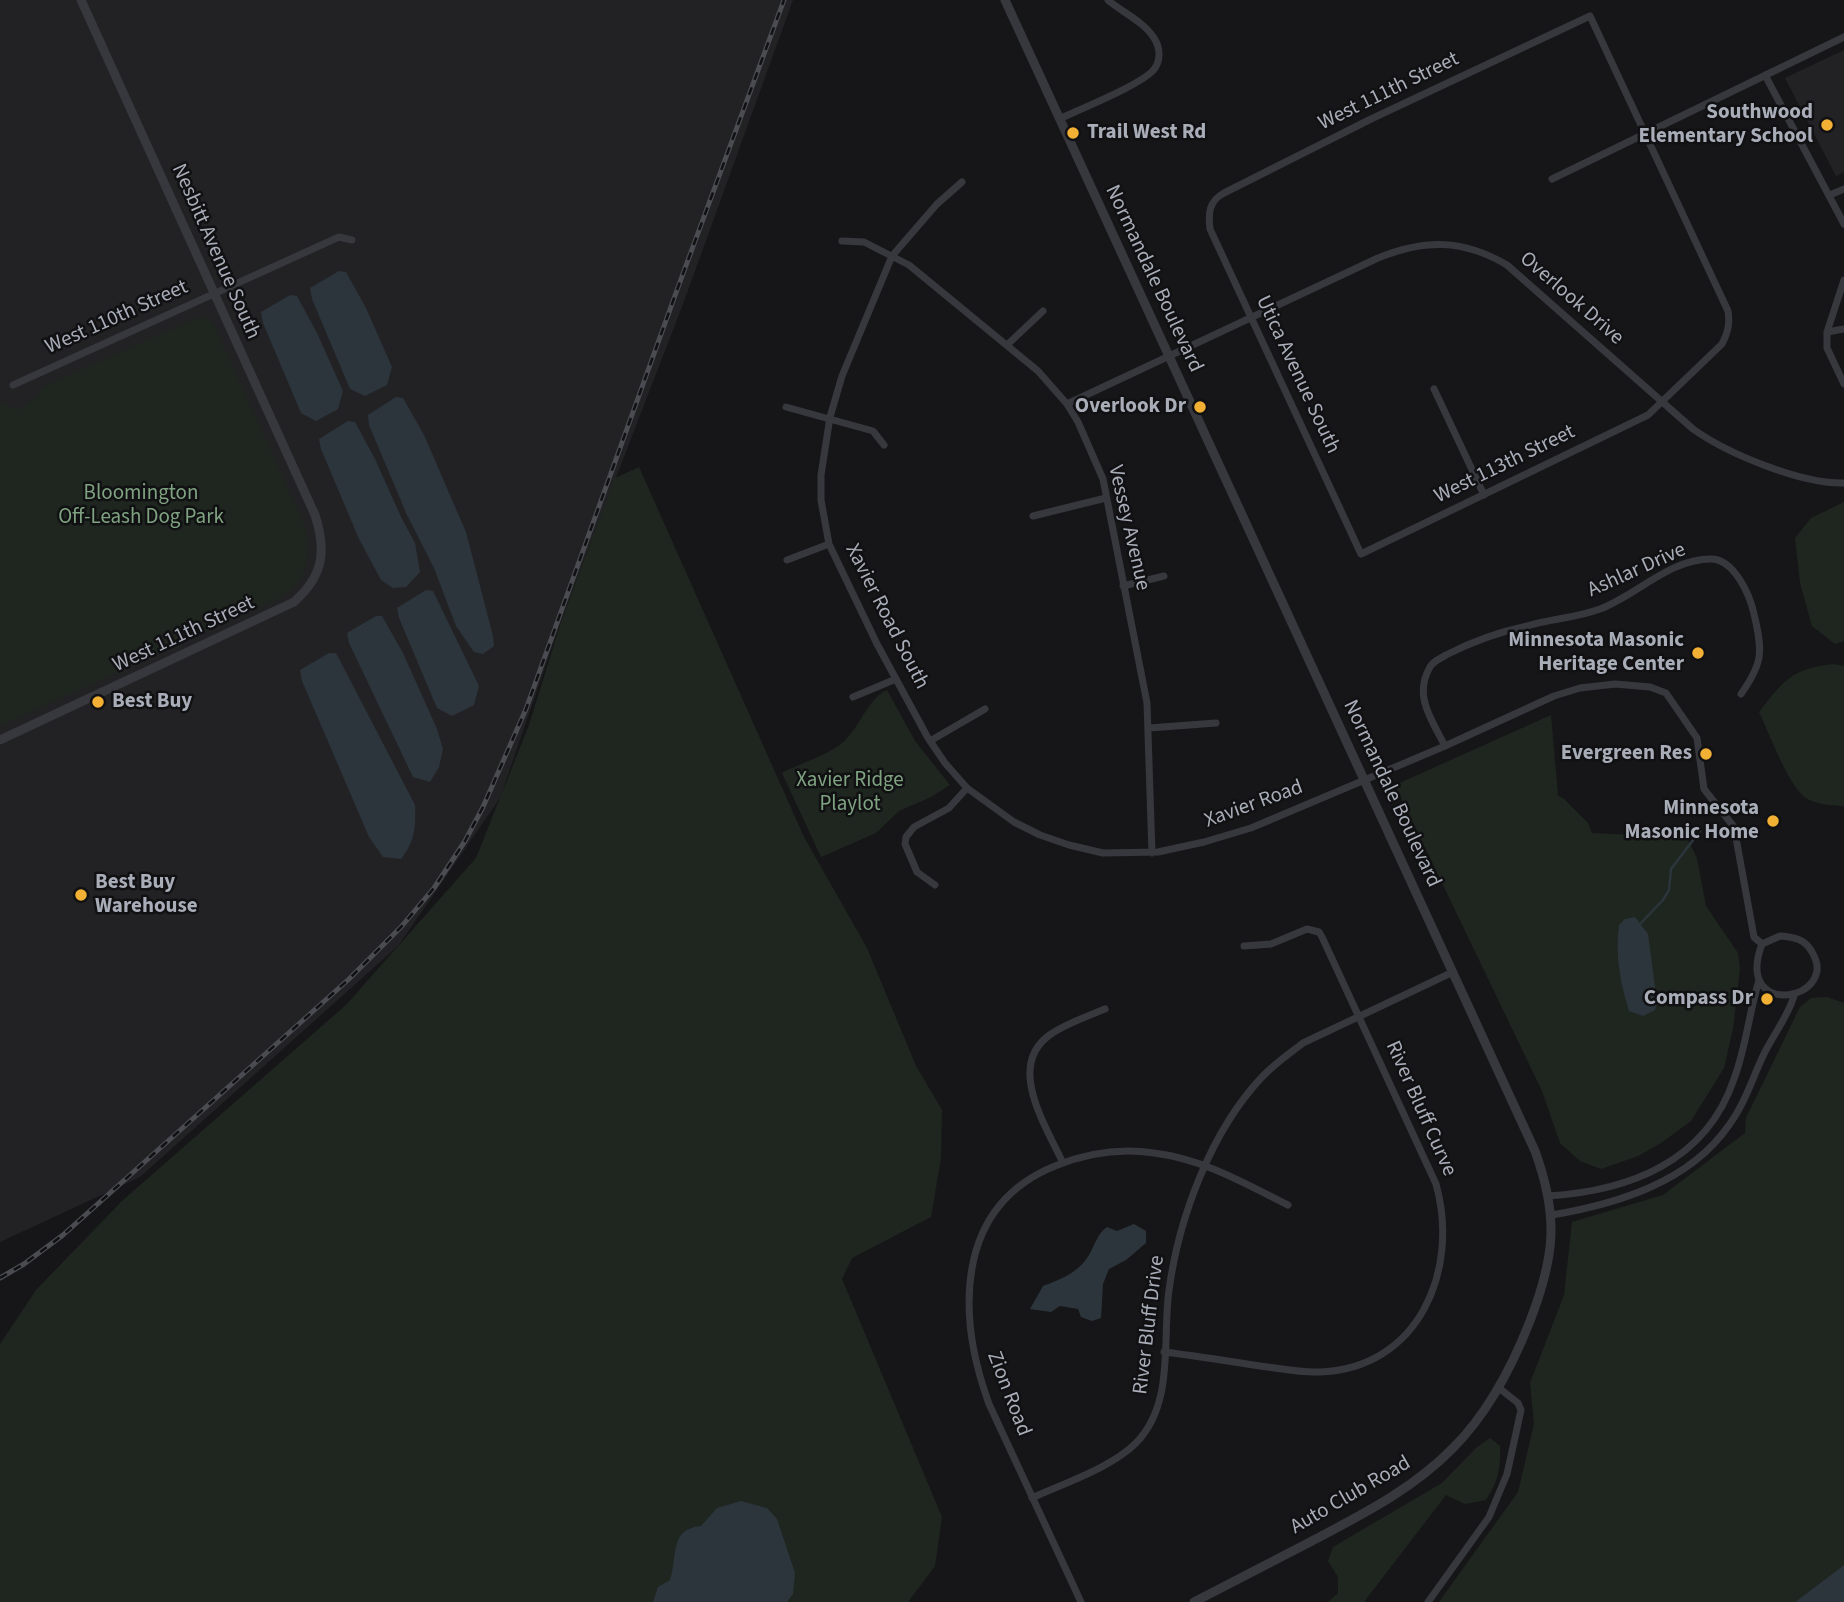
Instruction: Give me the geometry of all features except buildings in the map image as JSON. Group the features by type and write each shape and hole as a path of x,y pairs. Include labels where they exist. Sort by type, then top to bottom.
{"street":[{"name":"Normandale Boulevard","path":"1005,0 1535,1151 1552,1215 1551,1249 1541,1294 1527,1331 1499,1388"},
{"path":"1059,119 1139,81 1155,68 1159,49 1156,40 1149,31 1108,0"},
{"name":"Nesbitt Avenue South","path":"81,1 315,515"},
{"name":"West 113th Street","path":"1361,554 1648,415 1722,344 1728,334 1728,311 1590,16"},
{"name":"West 111th Street","path":"1210,208 1224,193 1371,119 1590,16"},
{"path":"1552,178 1844,37"},
{"path":"1765,75 1844,224"},
{"name":"Xavier Road South","path":"962,182 937,204 892,256 842,376 830,417 821,475 821,500 829,544 930,741 967,788 1006,816 1041,835 1104,853 1152,853"},
{"path":"1830,195 1844,189"},
{"name":"Utica Avenue South","path":"1210,208 1210,229 1361,554"},
{"name":"West 110th Street","path":"13,384 339,237 352,240"},
{"name":"Vessey Avenue","path":"842,241 864,242 909,265 1038,370 1067,404 1078,422 1098,467 1106,498 1147,703 1152,853"},
{"name":"Overlook Drive","path":"1067,404 1074,398 1398,250 1443,243 1488,254 1525,279 1663,403 1709,440 1744,458 1813,480 1844,483"},
{"path":"1844,280 1827,332 1827,348 1844,384"},
{"path":"1007,345 1043,311"},
{"path":"1827,332 1844,329"},
{"path":"1433,389 1483,495"},
{"path":"786,407 873,431 884,445"},
{"path":"1033,516 1106,498"},
{"name":"West 111th Street","path":"0,740 294,602 315,578 320,563 323,546 315,515"},
{"path":"787,560 829,544"},
{"name":"Ashlar Drive","path":"1445,746 1423,703 1422,684 1431,664 1496,635 1527,625 1600,609 1686,563 1713,559 1728,566 1740,580 1753,607 1760,642 1759,662 1755,674 1741,694"},
{"path":"1123,586 1164,576"},
{"path":"853,697 896,679"},
{"name":"Xavier Road","path":"1152,853 1251,828 1532,706 1580,688 1624,684 1650,687 1665,693 1681,711 1697,738 1704,789 1734,827 1754,937 1762,944"},
{"path":"930,741 985,709"},
{"path":"1149,728 1216,723"},
{"path":"935,885 917,872 905,844 906,837 914,827 949,808 967,788"},
{"name":"River Bluff Curve","path":"1164,1352 1298,1371 1340,1370 1378,1355 1410,1329 1422,1313 1439,1275 1445,1229 1443,1206 1427,1162 1319,932 1307,929 1271,944 1244,946"},
{"path":"1548,1196 1583,1194 1637,1179 1671,1161 1712,1125 1734,1080 1759,980 1756,966 1762,944 1780,936 1794,937 1805,942 1814,954 1815,976 1807,988 1794,996 1779,996 1767,990 1759,980"},
{"name":"River Bluff Drive","path":"1032,1498 1107,1462 1136,1443 1155,1414 1161,1397 1169,1290 1187,1213 1206,1165 1231,1117 1263,1076 1303,1043 1453,972"},
{"path":"1552,1215 1637,1194 1674,1176 1710,1148 1730,1125 1764,1055 1789,1012 1794,996"},
{"path":"1063,1163 1031,1090 1029,1066 1040,1044 1049,1035 1105,1009"},
{"name":"Zion Road","path":"1081,1602 979,1377 969,1321 969,1293 980,1237 996,1207 1021,1184 1045,1170 1098,1153 1154,1153 1206,1165 1288,1205"},
{"path":"1428,1602 1489,1517 1507,1474 1521,1410 1518,1403 1499,1388"},
{"name":"Auto Club Road","path":"1194,1602 1368,1512 1399,1493 1429,1471 1455,1446 1499,1388"}],"shaded area":[{"path":"0,0 793,0 683,304 564,612 500,798 398,946 140,1177 0,1242"},
{"name":"Southwood Elementary School","path":"1844,50 1844,172 1836,176 1785,78"},
{"path":"339,271 346,272 366,308 392,367 387,385 365,396 350,389 312,299 310,288"},
{"path":"290,295 297,296 343,391 338,409 316,421 301,413 263,323 261,312"},
{"path":"396,397 403,398 424,435 466,532 493,636 494,646 483,654 474,652 456,626 434,568 407,515 369,425 368,415"},
{"path":"348,421 355,422 415,543 420,572 406,587 393,588 381,580 359,539 321,449 319,439"},
{"path":"426,590 433,591 479,686 474,705 452,716 437,708 399,618 397,608"},
{"path":"376,616 382,616 403,653 437,729 443,749 439,767 430,782 413,777 349,643 347,633"},
{"path":"329,653 336,653 415,805 414,834 401,859 383,857 369,837 302,681 300,670"},
{"path":"1635,917 1648,934 1657,1002 1655,1010 1643,1016 1629,1011 1618,957 1619,925 1625,919"},
{"path":"1134,1224 1146,1231 1146,1243 1126,1260 1109,1269 1103,1284 1101,1318 1092,1321 1081,1317 1078,1309 1060,1306 1051,1312 1030,1309 1043,1286 1080,1266 1107,1227 1117,1231"},
{"path":"741,1501 767,1508 777,1519 795,1573 793,1594 787,1602 653,1602 658,1587 670,1580 676,1545 684,1532 701,1526 717,1508"},
{"path":"1844,1565 1844,1602 1795,1602"}],"green space":[{"name":"Bloomington Off-Leash Dog Park","path":"202,316 212,321 305,526 307,561 304,570 294,586 274,601 0,726 0,402 18,410 38,396 42,387"},
{"path":"639,467 804,837 867,948 916,1066 942,1110 941,1158 931,1217 852,1258 842,1279 942,1517 935,1566 908,1602 0,1602 0,1344 36,1290 122,1201 346,1005 476,858 529,725 562,619 615,478"},
{"path":"1844,502 1844,641 1835,644 1812,626 1800,583 1795,538 1811,518"},
{"path":"1834,664 1844,666 1844,806 1814,802 1799,792 1786,771 1759,712 1791,678 1809,669"},
{"name":"Xavier Ridge Playlot","path":"887,690 915,741 950,785 899,811 876,833 821,857 782,773 841,744 868,708"},
{"path":"1551,715 1558,796 1588,823 1592,833 1687,838 1697,858 1706,906 1738,953 1740,969 1733,1029 1724,1068 1691,1121 1638,1156 1601,1169 1580,1161 1560,1143 1542,1091 1395,785"},
{"path":"1827,997 1844,1003 1844,1565 1795,1602 1439,1602 1518,1492 1534,1424 1530,1383 1564,1295 1572,1222 1663,1195 1745,1133 1746,1118 1800,1007 1811,998"},
{"path":"1490,1438 1500,1446 1500,1461 1496,1481 1486,1500 1465,1504 1446,1495 1364,1602 1328,1602 1338,1593 1338,1577 1328,1561 1333,1547 1442,1483 1476,1448"}],"waterway":[{"path":"1640,924 1663,900 1669,890 1671,869 1700,831"}],"railway":[{"path":"0,1278 63,1235 349,979 401,927 434,888 465,841 526,709 784,0"}],"place":[{"name":"Southwood Elementary School","path":"1827,125"},
{"name":"Trail West Rd","path":"1073,133"},
{"name":"Overlook Dr","path":"1200,407"},
{"name":"Minnesota Masonic Heritage Center","path":"1698,653"},
{"name":"Best Buy","path":"98,702"},
{"name":"Evergreen Res","path":"1706,754"},
{"name":"Minnesota Masonic Home","path":"1773,821"},
{"name":"Best Buy Warehouse","path":"81,895"},
{"name":"Compass Dr","path":"1767,999"}]}
